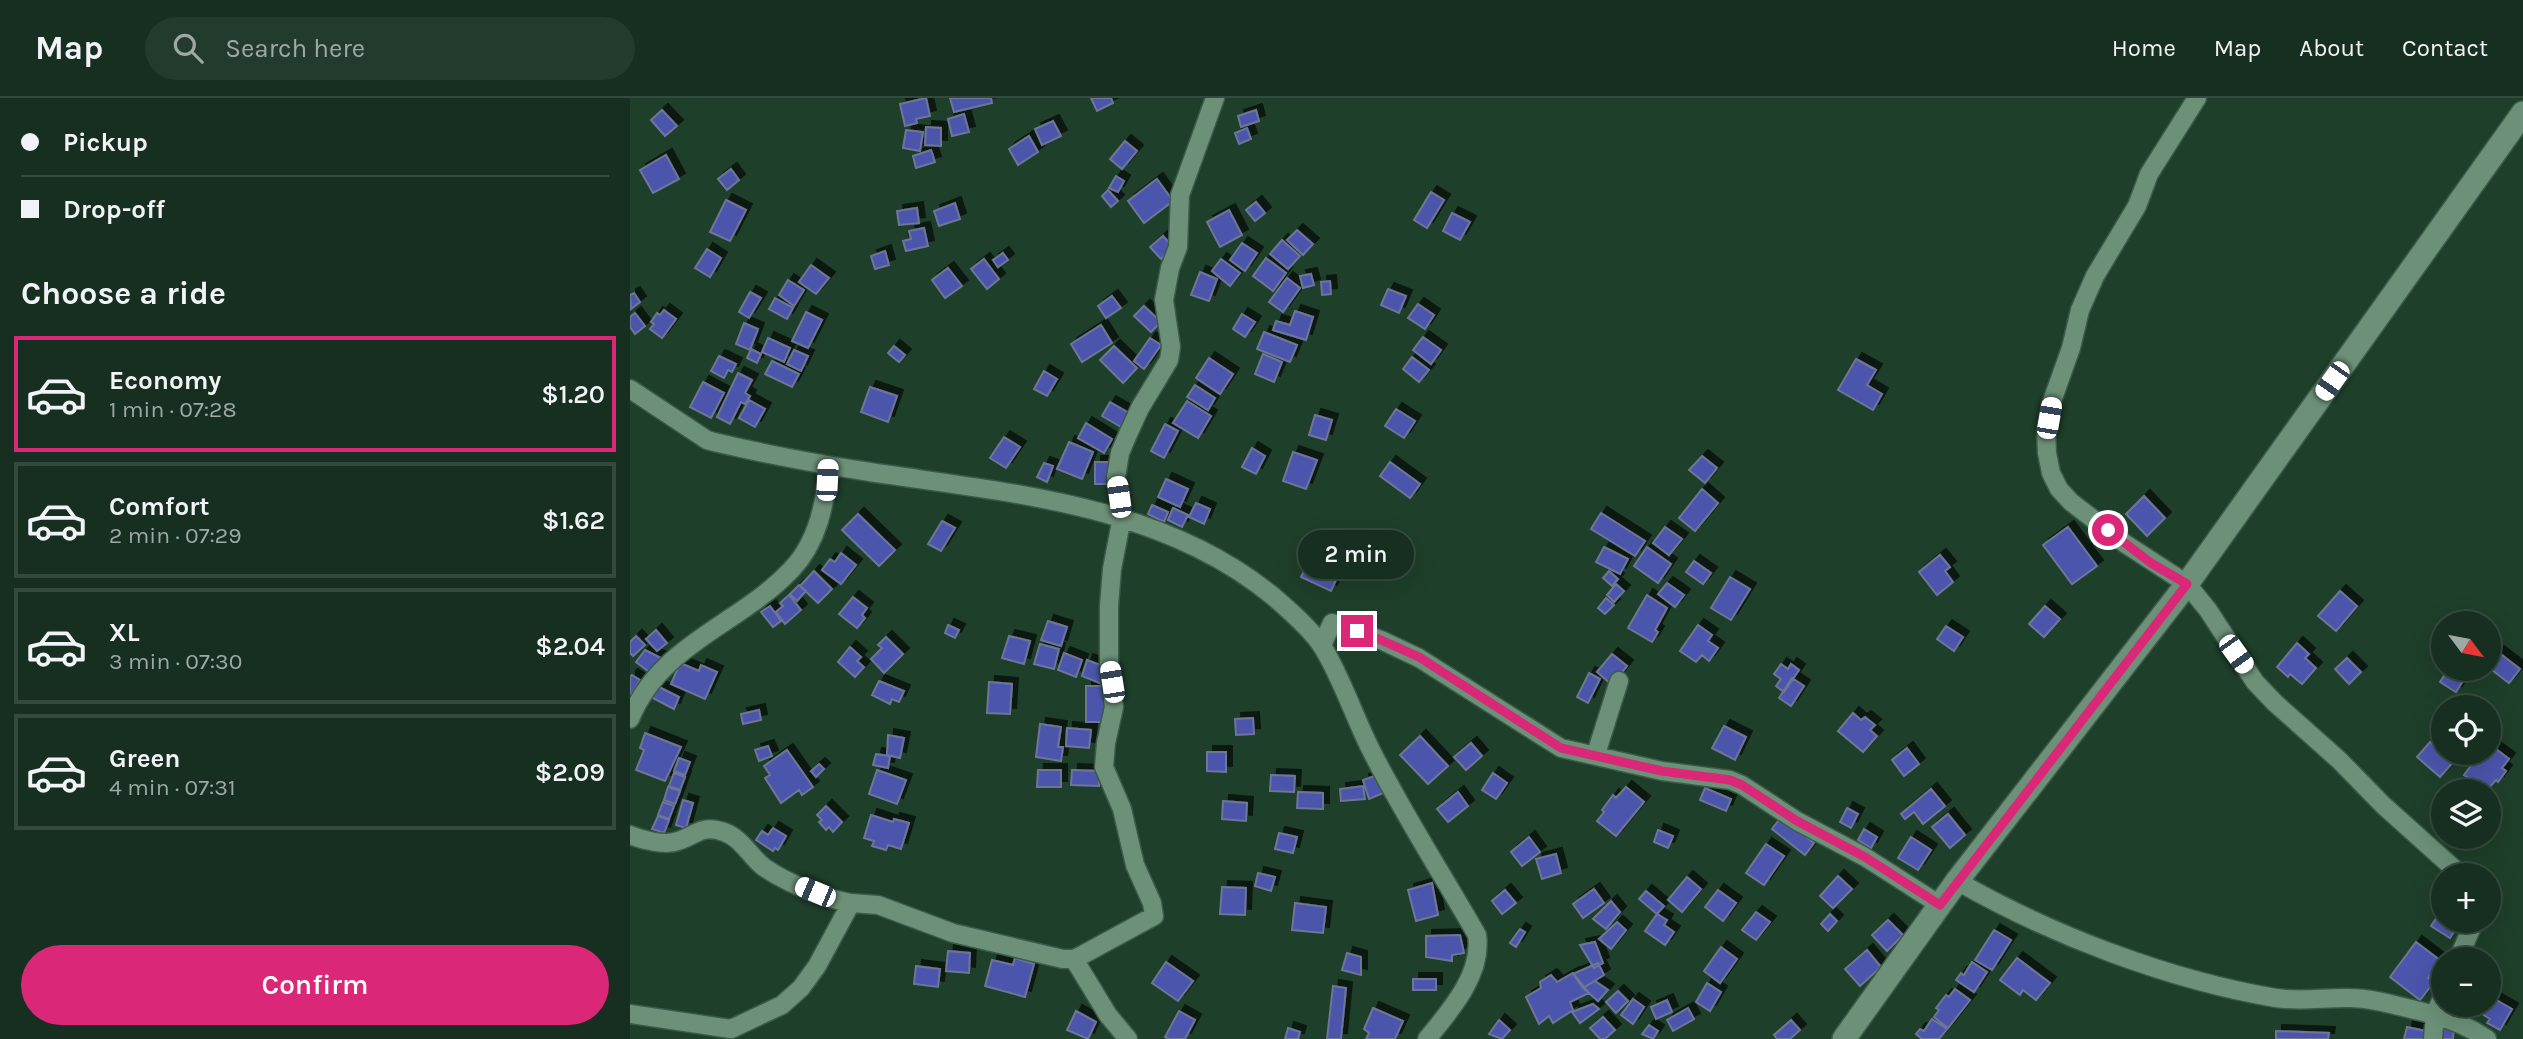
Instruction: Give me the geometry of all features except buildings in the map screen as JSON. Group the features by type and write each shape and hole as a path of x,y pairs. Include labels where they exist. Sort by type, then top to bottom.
{"street":[{"path":"630,835 668,843 702,830 722,831 740,843 765,868 815,892 851,903 878,905 953,933 1063,959 1074,958 1149,921 1155,915 1135,865 1122,809 1104,767 1114,707 1109,666 1109,606 1112,569 1122,517 1116,477 1120,453 1140,408 1169,359 1171,347 1164,300 1170,268 1178,247 1180,195 1215,98"},
{"path":"2197,98 2149,174 2137,206 2095,276 2080,310 2071,348 2051,404 2046,432 2051,473 2059,489 2124,543 2187,584 2208,610 2255,682 2447,863"},
{"path":"1844,1039 1957,881 2187,584 2523,113"},
{"path":"630,389 707,440 828,466 1006,491 1122,517 1176,538 1249,576 1289,609 1321,645 1370,750 1415,833 1477,935 1478,953 1472,974 1449,1013 1427,1039"},
{"path":"630,719 644,691 675,656 750,604 792,570 819,522 826,495 828,466"},
{"path":"1321,645 1332,623 1381,640 1441,671 1548,742 1577,753 1596,754 1662,771 1730,780 1797,821 1865,857 1940,905"},
{"path":"1596,754 1619,681"},
{"path":"1957,881 1986,898 2053,928 2137,963 2177,975 2279,998 2354,998 2431,1013"},
{"path":"630,1014 730,1029 782,1005 801,988 817,966 851,903"},
{"path":"1074,958 1108,1015 1128,1039"},
{"path":"2433,1039 2435,1017"},
{"path":"2442,1017 2470,1028 2487,1039"}],"route":[{"path":"1357,631 1419,657 1561,748 1662,771 1730,780 1742,785 1797,821 1865,857 1940,905 2187,584 2151,563 2108,530"}]}
